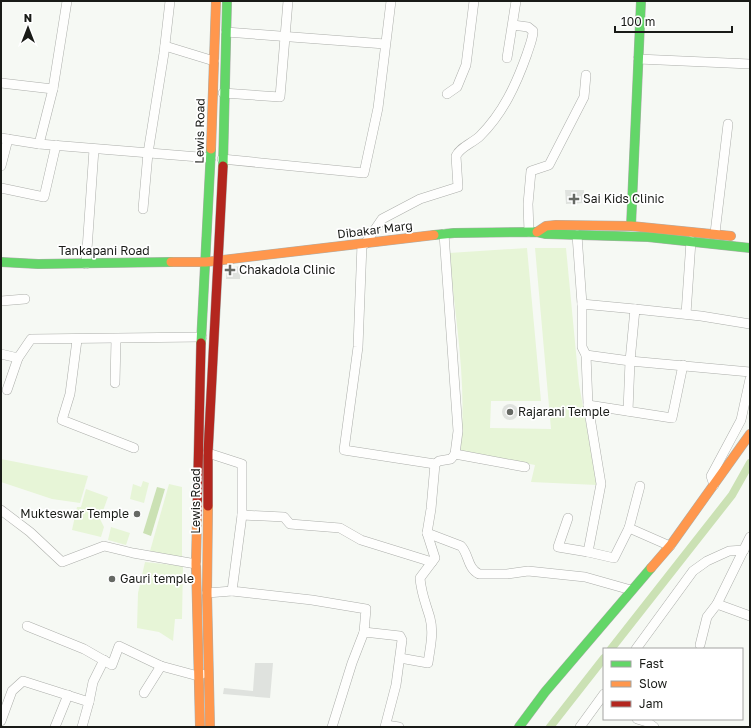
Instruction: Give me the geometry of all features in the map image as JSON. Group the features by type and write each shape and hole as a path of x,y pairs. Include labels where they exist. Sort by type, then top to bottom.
{"main road":[{"name":"Lewis Road","path":"200,727 196,564 202,337 211,158 216,1"},
{"name":"Lewis Road","path":"210,727 210,670 207,593 208,453 222,159 227,1"},
{"path":"630,226 641,1"},
{"name":"Dibakar Marg","path":"533,232 546,226 556,225 630,226 715,233 750,239"},
{"name":"Dibakar Marg","path":"206,262 444,234 533,232 546,234 630,236 750,248"},
{"name":"Tankapani Road","path":"1,262 86,264 206,262"},
{"path":"519,727 545,692 670,546 750,434"}],"street":[{"path":"39,144 53,89 67,1"},
{"path":"143,209 148,153 165,46 170,1"},
{"path":"223,93 280,97 288,1"},
{"path":"222,159 364,173 378,108 391,1"},
{"path":"447,94 457,86 466,65 474,1"},
{"path":"507,58 516,1"},
{"path":"444,234 458,431 455,454 451,459 439,461 435,464 344,450 358,347 364,244 382,219 420,199 458,187 456,156 458,152 478,138 496,120 518,79 530,44 533,31 528,27 513,25"},
{"path":"226,32 385,44"},
{"path":"165,46 214,61"},
{"path":"638,59 750,64"},
{"path":"533,232 528,204 531,171 550,165 584,96 586,75"},
{"path":"1,82 53,89"},
{"path":"715,233 728,124"},
{"path":"1,166 4,138 39,144 211,158"},
{"path":"1,188 44,198 56,145"},
{"path":"86,264 94,148"},
{"path":"577,234 582,304 582,347 586,355 588,405 602,484 588,552"},
{"path":"686,314 691,241"},
{"path":"1,300 25,299"},
{"path":"582,304 686,314 750,324"},
{"path":"628,411 630,361 635,309"},
{"path":"7,390 18,358 31,339 77,340 202,337"},
{"path":"115,383 116,339"},
{"path":"77,340 70,394 62,420 134,448"},
{"path":"1,354 18,358"},
{"path":"586,355 630,361 750,372"},
{"path":"588,405 672,418 683,365"},
{"path":"714,485 711,478 712,473 741,420 750,379"},
{"path":"208,453 242,464 242,515 232,591"},
{"path":"455,454 525,467"},
{"path":"400,658 428,663 432,633 430,619 423,600 420,578 422,572 428,569 435,558 427,533 431,509 435,464"},
{"path":"568,518 558,547 614,558 629,528 640,486"},
{"path":"1,510 30,532 62,562 104,546 196,564"},
{"path":"242,515 284,518 290,524 340,528 361,540 432,562"},
{"path":"629,528 670,546"},
{"path":"427,533 461,546 464,549 470,565 479,574 507,574 520,571 585,577 631,590"},
{"path":"700,645 707,617 717,604 750,537"},
{"path":"637,648 693,571 707,561 729,551 744,550"},
{"path":"207,593 232,591 312,600 366,609 364,632 352,663 332,727"},
{"path":"717,604 750,616"},
{"path":"27,626 84,649 112,664 119,646 161,666 198,676 210,670"},
{"path":"364,632 400,636 402,640 396,685 386,726 398,727"},
{"path":"82,727 93,682 104,660"},
{"path":"144,693 161,666"},
{"path":"1,721 12,691 23,681 89,702"},
{"path":"55,727 68,696"},
{"path":"580,727 601,705"},
{"path":"640,720 647,722 654,727"}],"shaded area":[{"path":"527,248 541,401 491,401 490,428 551,429 535,248 566,248 579,384 597,485 531,482 535,465 460,451 462,426 462,377 449,253"},
{"path":"1,459 88,476 80,503 52,499 1,482"},
{"path":"143,481 149,483 144,503 130,499 133,484 141,487"},
{"path":"169,484 182,487 182,558 150,551"},
{"path":"157,487 165,489 151,536 143,533"},
{"path":"86,489 108,497 100,519 104,527 101,537 72,530 77,507 81,507"},
{"path":"111,527 130,533 126,545 108,540"},
{"path":"145,562 183,566 182,619 175,619 173,641 159,632 137,628 138,593"}],"building":[{"path":"565,190 584,190 584,203 566,204"},
{"path":"241,266 240,279 226,279 227,268"},
{"name":"Rajarani Temple","path":"510,404 517,409 518,412 513,419 510,420 503,415 502,412 507,405"},
{"path":"255,663 273,663 270,698 223,694 224,688 253,691"}],"waterway":[{"path":"612,648 732,495 750,463"},
{"path":"550,727 603,659"}],"traffic: fast":[{"path":"223,166 227,1"},
{"path":"631,226 641,1"},
{"path":"201,343 211,149"},
{"path":"434,235 454,233 537,232 546,234 648,237 750,248"},
{"path":"1,262 38,264 171,262"},
{"path":"519,727 545,692 651,568"}],"traffic: slow":[{"path":"211,149 216,1"},
{"path":"537,232 546,226 556,225 631,226 731,236"},
{"path":"171,262 206,262 434,235"},
{"path":"651,568 670,546 750,434"},
{"path":"208,506 207,593 210,727"},
{"path":"197,517 196,564 200,727"}],"traffic: jam":[{"path":"208,506 208,453 223,166"},
{"path":"197,517 201,343"}],"place":[{"name":"Sai Kids Clinic","path":"574,199"},
{"name":"Chakadola Clinic","path":"230,270"},
{"name":"Rajarani Temple","path":"510,412"},
{"name":"Mukteswar Temple","path":"137,514"},
{"name":"Gauri temple","path":"112,579"}]}
